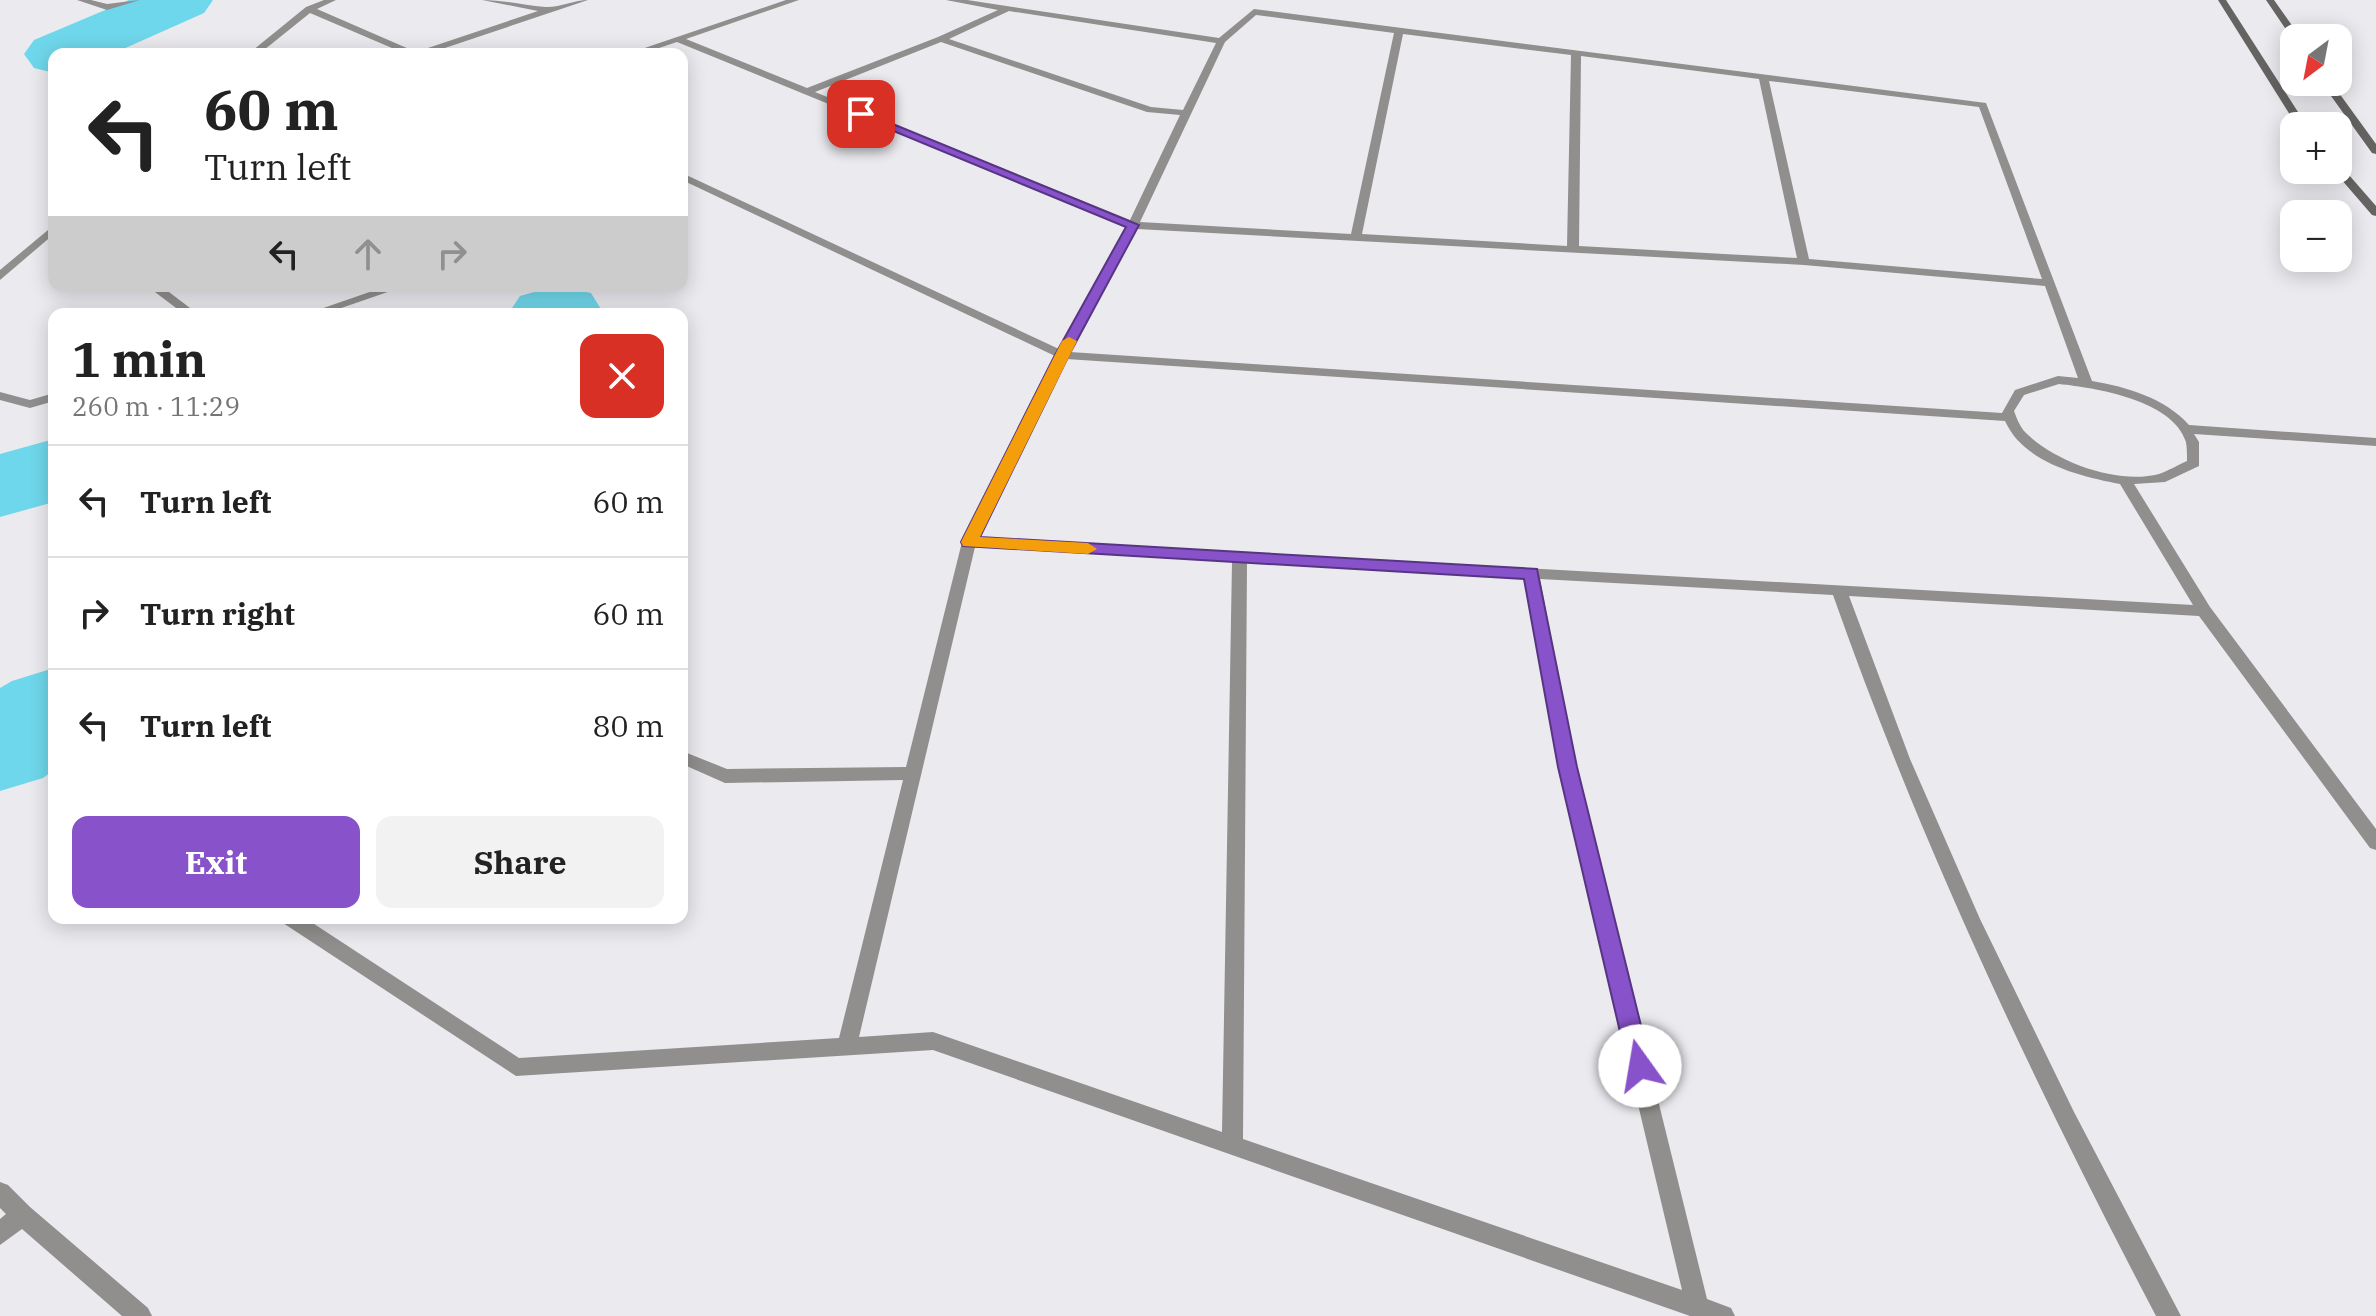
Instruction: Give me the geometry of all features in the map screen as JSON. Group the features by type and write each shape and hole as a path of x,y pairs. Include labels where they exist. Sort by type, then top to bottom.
{"main road":[{"path":"2222,0 2293,112"},
{"path":"2270,0 2286,24"},
{"path":"2336,96 2376,151"},
{"path":"2351,184 2376,213"}],"street":[{"path":"81,0 107,7 136,0"},
{"path":"260,48 309,9 332,0"},
{"path":"486,0 549,10"},
{"path":"434,48 584,0"},
{"path":"650,48 795,0"},
{"path":"950,0 1221,41"},
{"path":"309,9 402,48"},
{"path":"806,92 941,39 1007,9"},
{"path":"847,1046 969,542 1062,355 1133,225 1221,41 1254,12 1983,105 2086,382"},
{"path":"1356,237 1399,29"},
{"path":"677,39 1133,225 1804,262 2047,283"},
{"path":"941,39 1150,110 1187,113"},
{"path":"1573,250 1576,52"},
{"path":"1763,76 1804,262"},
{"path":"688,179 1062,355 2007,417"},
{"path":"688,192 705,187"},
{"path":"0,276 48,233"},
{"path":"161,292 184,308"},
{"path":"331,308 380,292"},
{"path":"2058,380 2086,382 2145,400 2169,414 2187,429 2196,447 2194,463 2180,474 2155,481 2125,481 2093,475 2062,464 2026,442 2007,417 2008,403 2017,391 2058,380"},
{"path":"0,396 30,404 48,399"},
{"path":"2187,429 2376,442"},
{"path":"2125,481 2204,611 2376,843"},
{"path":"969,542 2204,611"},
{"path":"1232,1147 1240,557"},
{"path":"1531,573 1567,767 1697,1306"},
{"path":"1839,591 1909,780 1989,961 2100,1187 2169,1316"},
{"path":"688,760 725,776 914,773"},
{"path":"299,924 516,1067 933,1041 1723,1316"},
{"path":"0,1192 22,1215 140,1316"},
{"path":"0,1234 22,1215"}],"waterway":[{"path":"71,48 182,0"},
{"path":"0,486 48,471"},
{"path":"0,746 48,715"}],"slow traffic":[{"path":"1069,341 969,542 1088,549"}],"route":[{"path":"861,114 1133,225 1062,355 969,542 1531,573 1567,767 1640,1066"}]}
